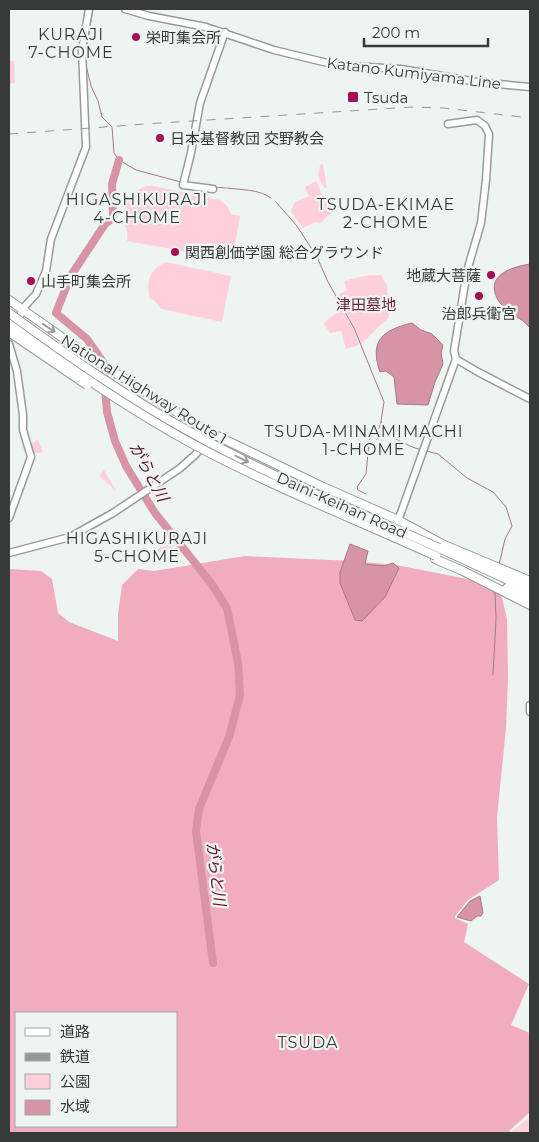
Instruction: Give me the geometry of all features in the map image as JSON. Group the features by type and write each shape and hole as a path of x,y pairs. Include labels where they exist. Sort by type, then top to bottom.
{"highway":[{"name":"National Highway Route 1","path":"9,300 90,356 212,434 398,520 442,544 530,581"},
{"path":"9,307 52,344"},
{"name":"Daini-Keihan Road","path":"9,312 52,344 132,398 193,434 258,468 530,598"},
{"name":"National Highway Route 1","path":"11,327 65,371 145,421 226,465 392,540 436,554 464,571 530,605"},
{"name":"Daini-Keihan Road","path":"11,327 128,406 189,442 256,475 436,554 530,590"}],"street":[{"path":"9,337 23,311 36,294 46,270 51,239 86,147 82,50 89,9"},
{"name":"Katano Kumiyama Line","path":"125,9 225,32 274,50 336,65 401,69 477,82 530,87"},
{"path":"213,189 183,185 200,103 225,32"},
{"path":"392,540 456,359 454,351 467,272 481,222 486,180 488,134 485,126 477,120 448,124"},
{"path":"9,344 17,371 23,415 23,430 31,457 9,518"},
{"path":"456,359 530,399"},
{"path":"9,552 70,537 113,513 179,469 212,434"},
{"path":"530,705 530,712"}],"green space":[{"path":"9,61 14,61 15,83 9,84"},
{"path":"323,164 327,188 324,188 318,176 320,165"},
{"path":"316,181 331,214 320,223 315,222 303,228 291,212 294,203 309,196 305,187"},
{"path":"146,186 220,200 227,206 231,214 240,216 233,256 230,258 221,256 220,258 127,241 124,217 125,207 133,194"},
{"path":"289,246 303,247 306,252 292,257"},
{"path":"166,262 231,276 222,322 161,309 154,300 150,299 148,287 150,277 156,268"},
{"name":"津田墓地","path":"371,275 381,275 387,285 389,317 361,344 338,295 347,290 344,281"},
{"name":"津田墓地","path":"342,309 353,327 359,345 346,349 341,331 330,333 324,324"},
{"path":"38,439 43,452 32,454 29,446"},
{"path":"104,470 115,489 116,491 99,476"},
{"path":"168,545 182,552 152,553 161,547"},
{"path":"530,1117 530,1133 511,1133 511,1132"}],"shaded area":[{"path":"245,556 352,561 396,565 488,583 501,594 507,619 508,677 506,728 497,817 499,880 468,900 455,918 468,924 464,942 529,984 511,1025 530,1033 530,1112 509,1133 9,1133 9,569 41,571 52,579 58,613 69,622 118,641 118,614 122,585 138,569 154,571"}],"water":[{"path":"530,264 530,328 504,308 498,300 495,284 497,278 508,270"},
{"path":"412,323 421,330 432,334 443,345 441,353 443,364 428,405 397,404 394,377 386,371 380,372 377,361 376,352 381,338 393,329"},
{"path":"350,544 368,551 365,564 384,566 393,563 399,568 385,597 362,621 355,620 340,583 340,572"},
{"path":"480,896 483,913 481,916 477,916 471,921 457,917 470,901"}],"waterway":[{"name":"がらと川","path":"93,9 86,65 102,117 112,127 114,153 119,160 136,170 181,182"},
{"name":"がらと川","path":"119,160 112,184 113,218 105,224 70,277 56,313 87,339 103,362 107,412 115,441 126,466 155,513 211,583 227,608 238,663 240,695 229,737 199,809 196,831 213,963"},
{"path":"214,187 226,188"},
{"path":"227,188 255,191 271,198"},
{"path":"276,202 297,226 317,257 328,282 354,328 384,402 381,421 384,434 422,450"},
{"path":"369,440 379,428 381,422"},
{"path":"366,494 358,490 357,487 366,474 369,443"},
{"path":"426,451 438,454 467,478 493,492 506,507 512,526 505,539 499,565"},
{"path":"493,675 496,619 495,591"}],"railway":[{"path":"9,134 412,107 444,108 530,118"}],"place":[{"name":"栄町集会所","path":"136,37"},
{"name":"Tsuda","path":"353,97"},
{"name":"日本基督教団 交野教会","path":"160,138"},
{"name":"関西創価学園 総合グラウンド","path":"175,252"},
{"name":"地蔵大菩薩","path":"491,275"},
{"name":"山手町集会所","path":"31,281"},
{"name":"治郎兵衛宮","path":"479,296"}],"district":[{"name":"KURAJI 7-CHOME","path":"71,43"},
{"name":"HIGASHIKURAJI 4-CHOME","path":"137,208"},
{"name":"TSUDA-EKIMAE 2-CHOME","path":"386,213"},
{"name":"TSUDA-MINAMIMACHI 1-CHOME","path":"364,440"},
{"name":"HIGASHIKURAJI 5-CHOME","path":"137,547"},
{"name":"TSUDA","path":"308,1042"}]}
